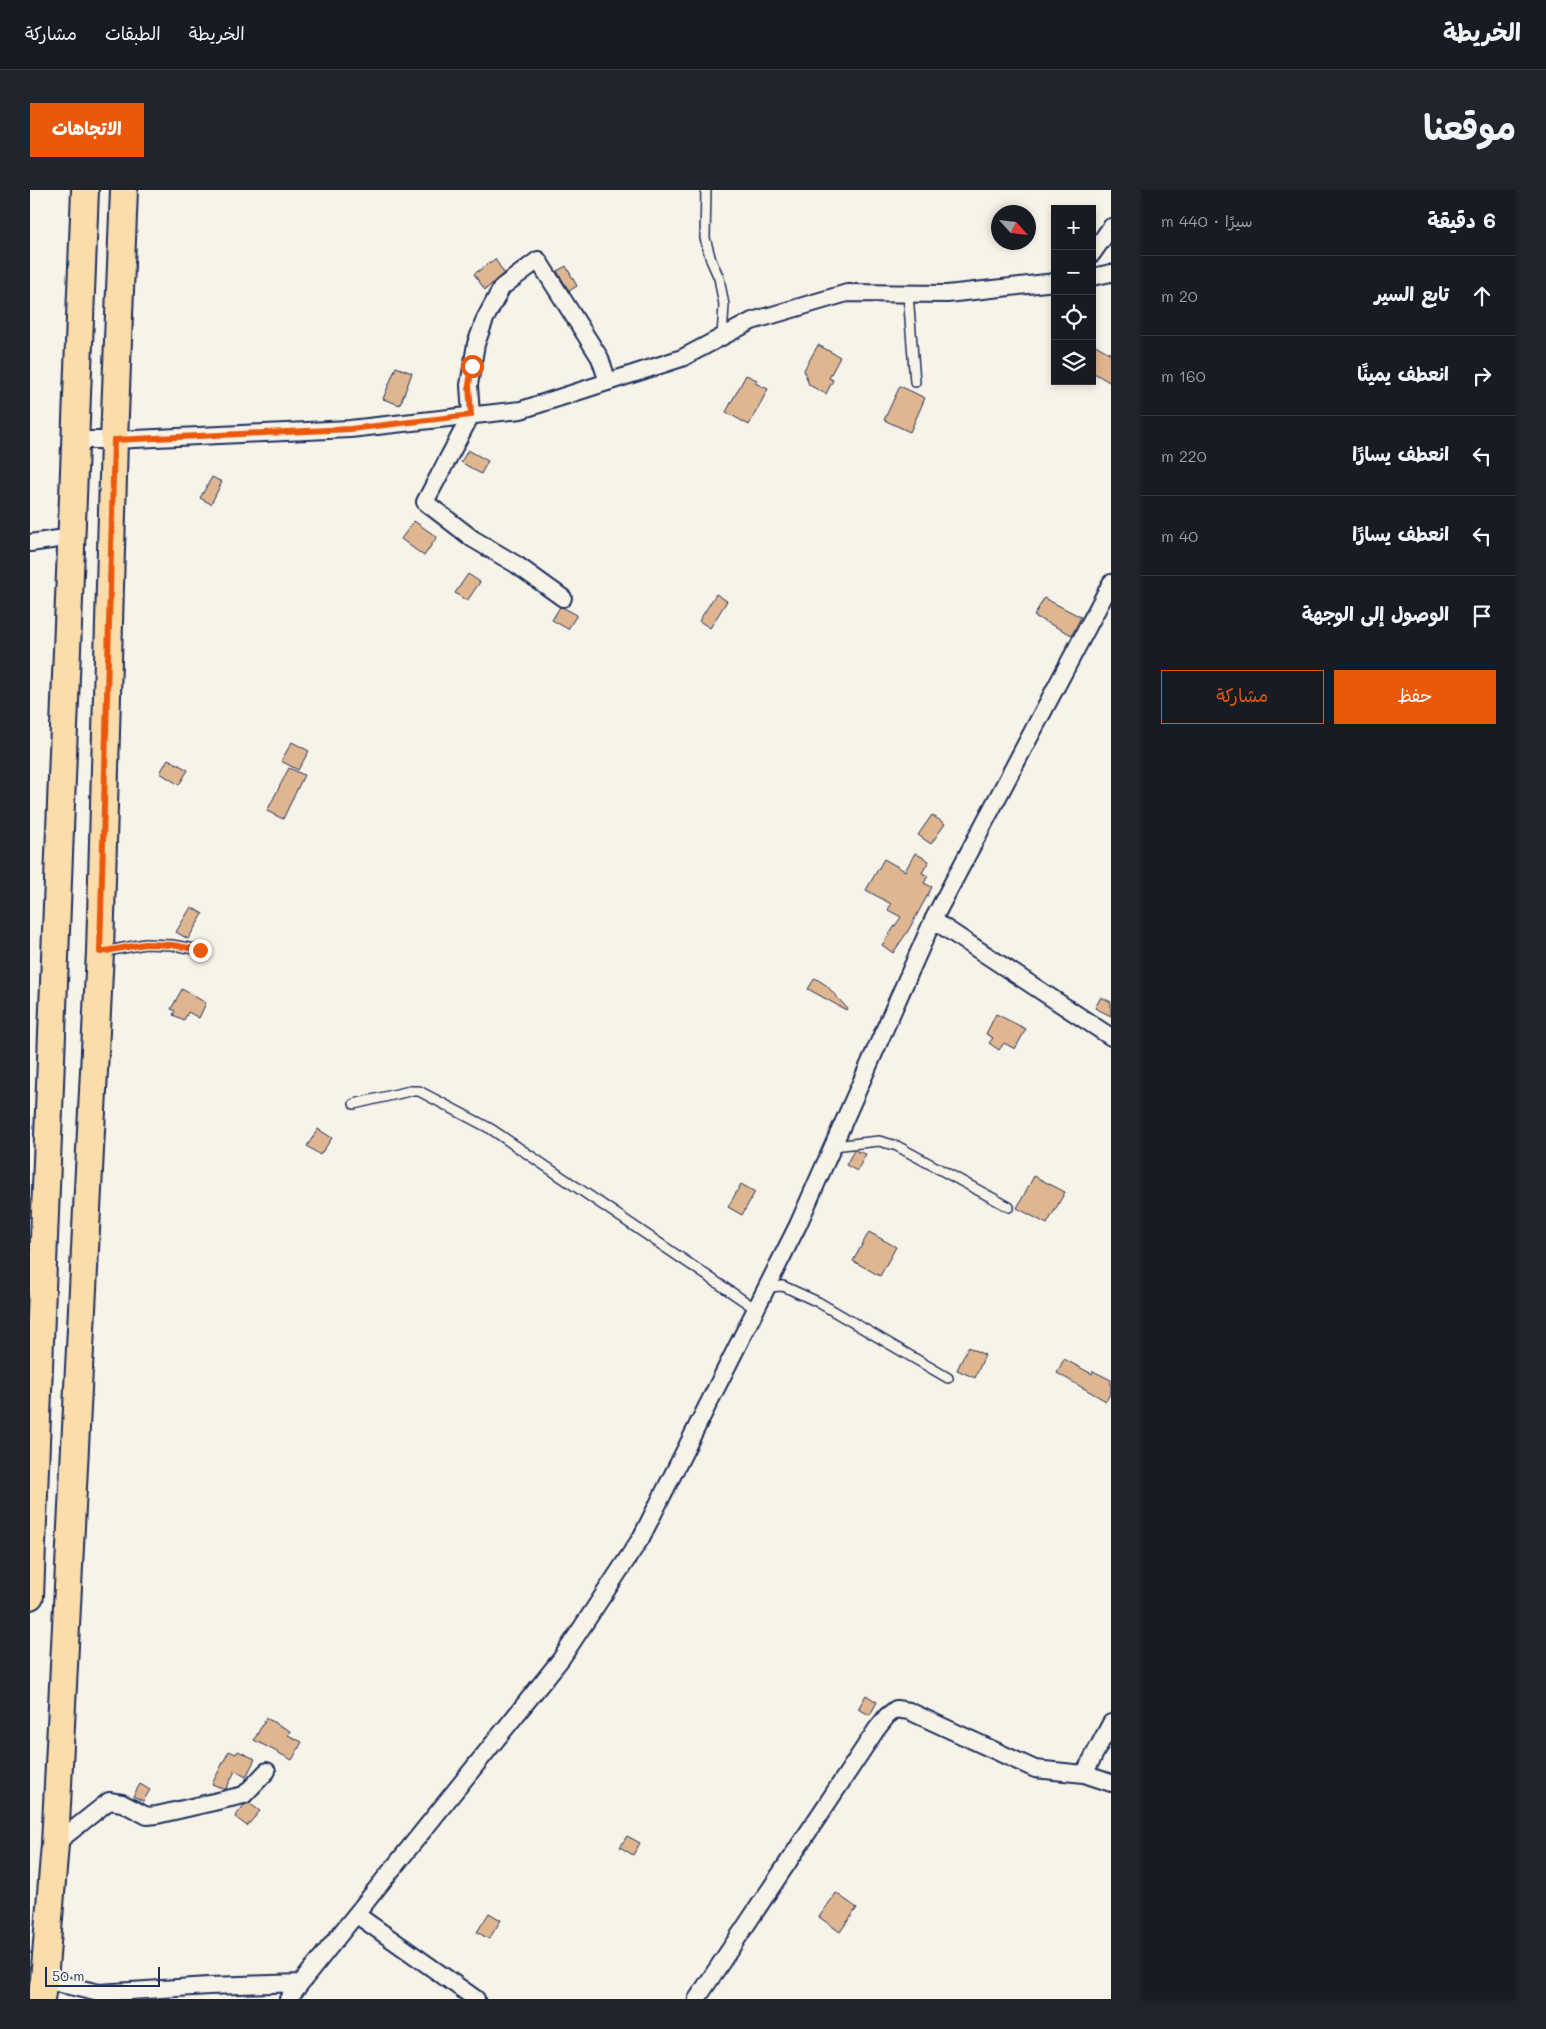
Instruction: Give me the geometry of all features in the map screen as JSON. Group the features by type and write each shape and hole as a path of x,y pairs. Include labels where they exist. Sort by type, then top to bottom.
{"main road":[{"path":"30,1596 34,1405 76,440 84,190"},
{"path":"43,1990 55,1844 100,952 114,440 124,190"}],"street":[{"path":"1095,250 1111,227"},
{"path":"563,598 517,565 473,539 425,502 471,415 469,385 476,344 484,320 502,287 538,260 600,358 608,382"},
{"path":"1096,276 1111,273"},
{"path":"76,440 114,440 350,429 521,410 682,358 752,321 847,293 947,294 1051,282"},
{"path":"30,544 72,537"},
{"path":"288,1999 561,1659 641,1538 798,1225 933,920 1107,602 1111,583"},
{"path":"933,920 1111,1037"},
{"path":"697,1999 876,1730 887,1716 896,1709 917,1714 1035,1770 1084,1774 1111,1782"},
{"path":"1084,1774 1111,1723"},
{"path":"55,1844 109,1801 122,1803 147,1816 157,1815 244,1795 268,1771"},
{"path":"357,1915 476,1999"},
{"path":"43,1990 99,1993 209,1986 301,1983"}],"lane":[{"path":"706,190 705,238 711,260 719,278 724,305 722,337"},
{"path":"908,294 915,382"},
{"path":"100,952 145,944 172,945 200,950"},
{"path":"354,1104 419,1091 491,1129 756,1309"},
{"path":"833,1146 879,1141 897,1146 1010,1208"},
{"path":"767,1287 783,1286 818,1302 948,1378"}],"building":[{"path":"495,259 504,273 485,290 474,274"},
{"path":"566,266 577,286 569,291 557,271"},
{"path":"818,345 840,357 829,378 833,380 826,394 809,385 804,370"},
{"path":"1096,345 1111,354 1111,383 1096,374"},
{"path":"396,367 412,373 400,405 383,399"},
{"path":"746,375 757,380 755,383 768,389 749,425 726,412"},
{"path":"900,386 925,398 910,432 884,420"},
{"path":"468,450 488,461 481,474 461,462"},
{"path":"212,477 222,482 211,504 200,498"},
{"path":"414,521 437,537 424,556 401,539"},
{"path":"468,574 480,582 467,601 455,593"},
{"path":"716,594 727,601 710,628 699,621"},
{"path":"1044,598 1081,617 1072,635 1034,616"},
{"path":"560,607 577,615 568,629 552,620"},
{"path":"292,742 309,751 298,770 281,761"},
{"path":"168,759 188,770 179,785 160,773"},
{"path":"289,768 304,775 283,819 267,811"},
{"path":"932,815 945,824 931,844 918,835"},
{"path":"915,853 929,861 922,873 928,876 924,883 932,887 908,931 893,953 882,945 901,917 888,910 891,904 866,890 884,859 905,871"},
{"path":"191,907 203,914 188,939 176,932"},
{"path":"815,978 826,985 847,1008 846,1010 808,989"},
{"path":"182,989 206,1003 199,1018 188,1012 184,1020 173,1015 175,1011 171,1009"},
{"path":"1101,997 1111,1002 1111,1016 1095,1008"},
{"path":"996,1014 1026,1029 1015,1049 1004,1043 999,1050 989,1043 993,1038 986,1034"},
{"path":"318,1129 332,1138 320,1155 307,1146"},
{"path":"854,1150 866,1154 857,1171 846,1165"},
{"path":"1034,1176 1065,1192 1047,1224 1017,1208"},
{"path":"741,1184 755,1192 742,1215 728,1207"},
{"path":"869,1232 896,1247 880,1276 853,1261"},
{"path":"968,1347 985,1355 975,1378 957,1370"},
{"path":"1064,1359 1092,1374 1093,1371 1111,1380 1111,1392 1106,1401 1057,1373"},
{"path":"866,1695 877,1702 870,1715 858,1709"},
{"path":"266,1718 290,1731 288,1735 302,1742 292,1760 254,1740"},
{"path":"229,1751 236,1754 238,1751 255,1759 246,1777 235,1771 226,1789 224,1789 212,1784"},
{"path":"140,1784 150,1790 143,1801 133,1796"},
{"path":"249,1803 260,1811 247,1826 235,1817 244,1805"},
{"path":"627,1836 640,1843 633,1855 620,1847"},
{"path":"836,1893 857,1908 840,1932 819,1917"},
{"path":"489,1913 501,1920 489,1939 477,1932"}],"route":[{"path":"200,950 172,945 145,944 100,952 114,440 350,429 471,415 469,385 472,366"}]}
